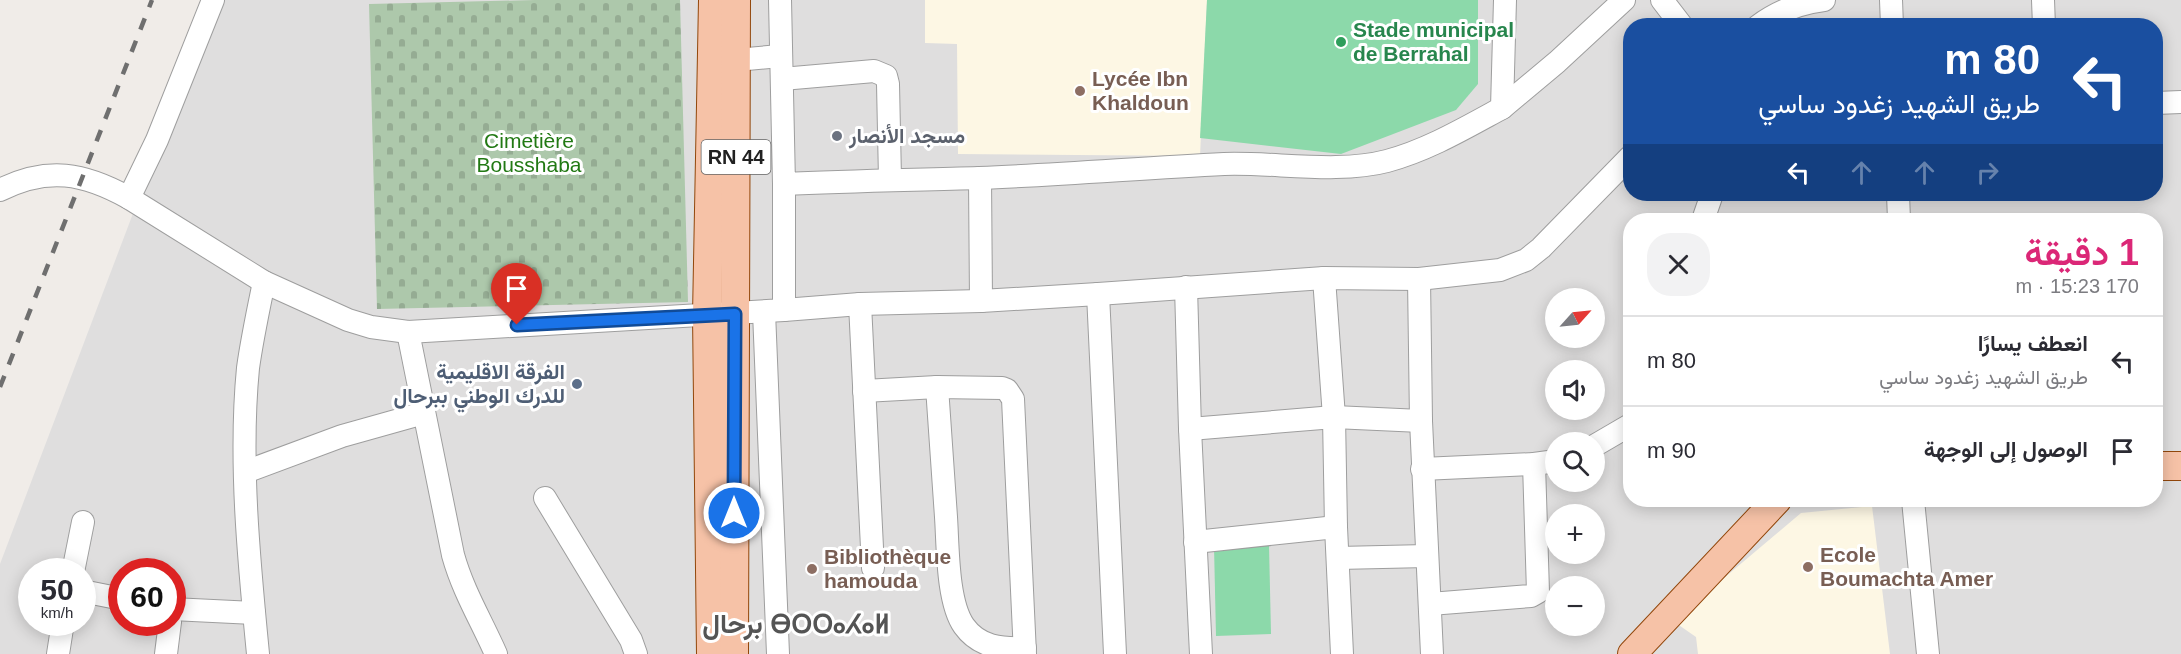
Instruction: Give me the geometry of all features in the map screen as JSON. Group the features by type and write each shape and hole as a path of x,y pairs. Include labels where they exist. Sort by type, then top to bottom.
{"main road":[{"name":"RN 44","path":"711,654 707,315 713,0"},
{"name":"RN 44","path":"734,654 736,0"},
{"path":"2163,466 2181,466"},
{"path":"1632,654 1770,507"}],"street":[{"path":"129,198 158,140 213,0"},
{"path":"778,654 774,311 784,184 780,0"},
{"path":"1502,108 1505,0"},
{"path":"784,184 980,178 1242,164 1358,165 1385,162 1433,144 1502,108 1557,62 1624,0"},
{"path":"1662,0 1676,18"},
{"path":"1769,18 1788,8 1824,0"},
{"path":"1891,0 1892,18"},
{"path":"2043,0 2044,18"},
{"path":"736,60 780,56"},
{"path":"782,79 874,71 886,76 890,179"},
{"path":"2163,103 2181,102"},
{"path":"0,190 17,182 50,175 84,177 129,198 264,282 348,320 371,327 408,332 735,314 860,304 981,301 1324,278 1419,279 1500,270 1526,260 1541,248 1623,164"},
{"path":"980,178 981,301"},
{"path":"1324,278 1334,417 1342,654"},
{"path":"1419,279 1422,470 1432,654"},
{"path":"258,654 245,472 248,368 264,282"},
{"path":"1186,287 1190,429 1201,654"},
{"path":"1098,294 1115,654"},
{"path":"860,304 873,568"},
{"path":"408,332 453,555 460,580 496,654"},
{"path":"864,391 937,387 1002,387 1011,394 1025,651 1003,649 981,642 964,627 955,606 950,568 937,387"},
{"path":"245,472 342,436 424,413"},
{"path":"1190,429 1334,417 1421,421"},
{"path":"1605,439 1623,428"},
{"path":"1422,470 1545,462 1538,592 1532,596 1430,604"},
{"path":"544,498 631,640 636,654"},
{"path":"1914,507 1928,654"},
{"path":"76,558 83,522"},
{"path":"1196,542 1336,527"},
{"path":"1338,558 1427,556"},
{"path":"186,610 254,613"},
{"path":"58,654 61,636"},
{"path":"166,654 168,636"}],"shaded area":[{"path":"214,0 2181,0 2181,654 0,654 0,564"},
{"name":"Lycée Ibn Khaldoun","path":"925,0 1207,0 1200,156 958,154 957,44 925,43"},
{"name":"Ecole Boumachta Amer","path":"1872,507 1890,654 1698,654 1696,637 1673,621 1801,513"}],"green space":[{"name":"Cimetière Bousshaba","path":"535,0 680,0 688,302 377,309 369,4"},
{"name":"Stade municipal de Berrahal","path":"1207,0 1478,0 1478,84 1456,110 1341,154 1200,138"},
{"path":"1269,545 1271,634 1216,636 1214,546"}],"railway":[{"path":"0,387 152,0"}],"place":[{"name":"Stade municipal de Berrahal","path":"1341,42"},
{"name":"Lycée Ibn Khaldoun","path":"1080,91"},
{"name":"مسجد الأنصار","path":"837,136"},
{"name":"الفرقة الاقليمية للدرك الوطني ببرحال","path":"577,384"},
{"name":"Ecole Boumachta Amer","path":"1808,567"},
{"name":"Bibliothèque hamouda","path":"812,569"}],"district":[{"name":"برحال ⴱⵔⵔⴰⵃⴰⵍ","path":"796,624"}],"route":[{"path":"517,325 735,314 734,513"}]}
